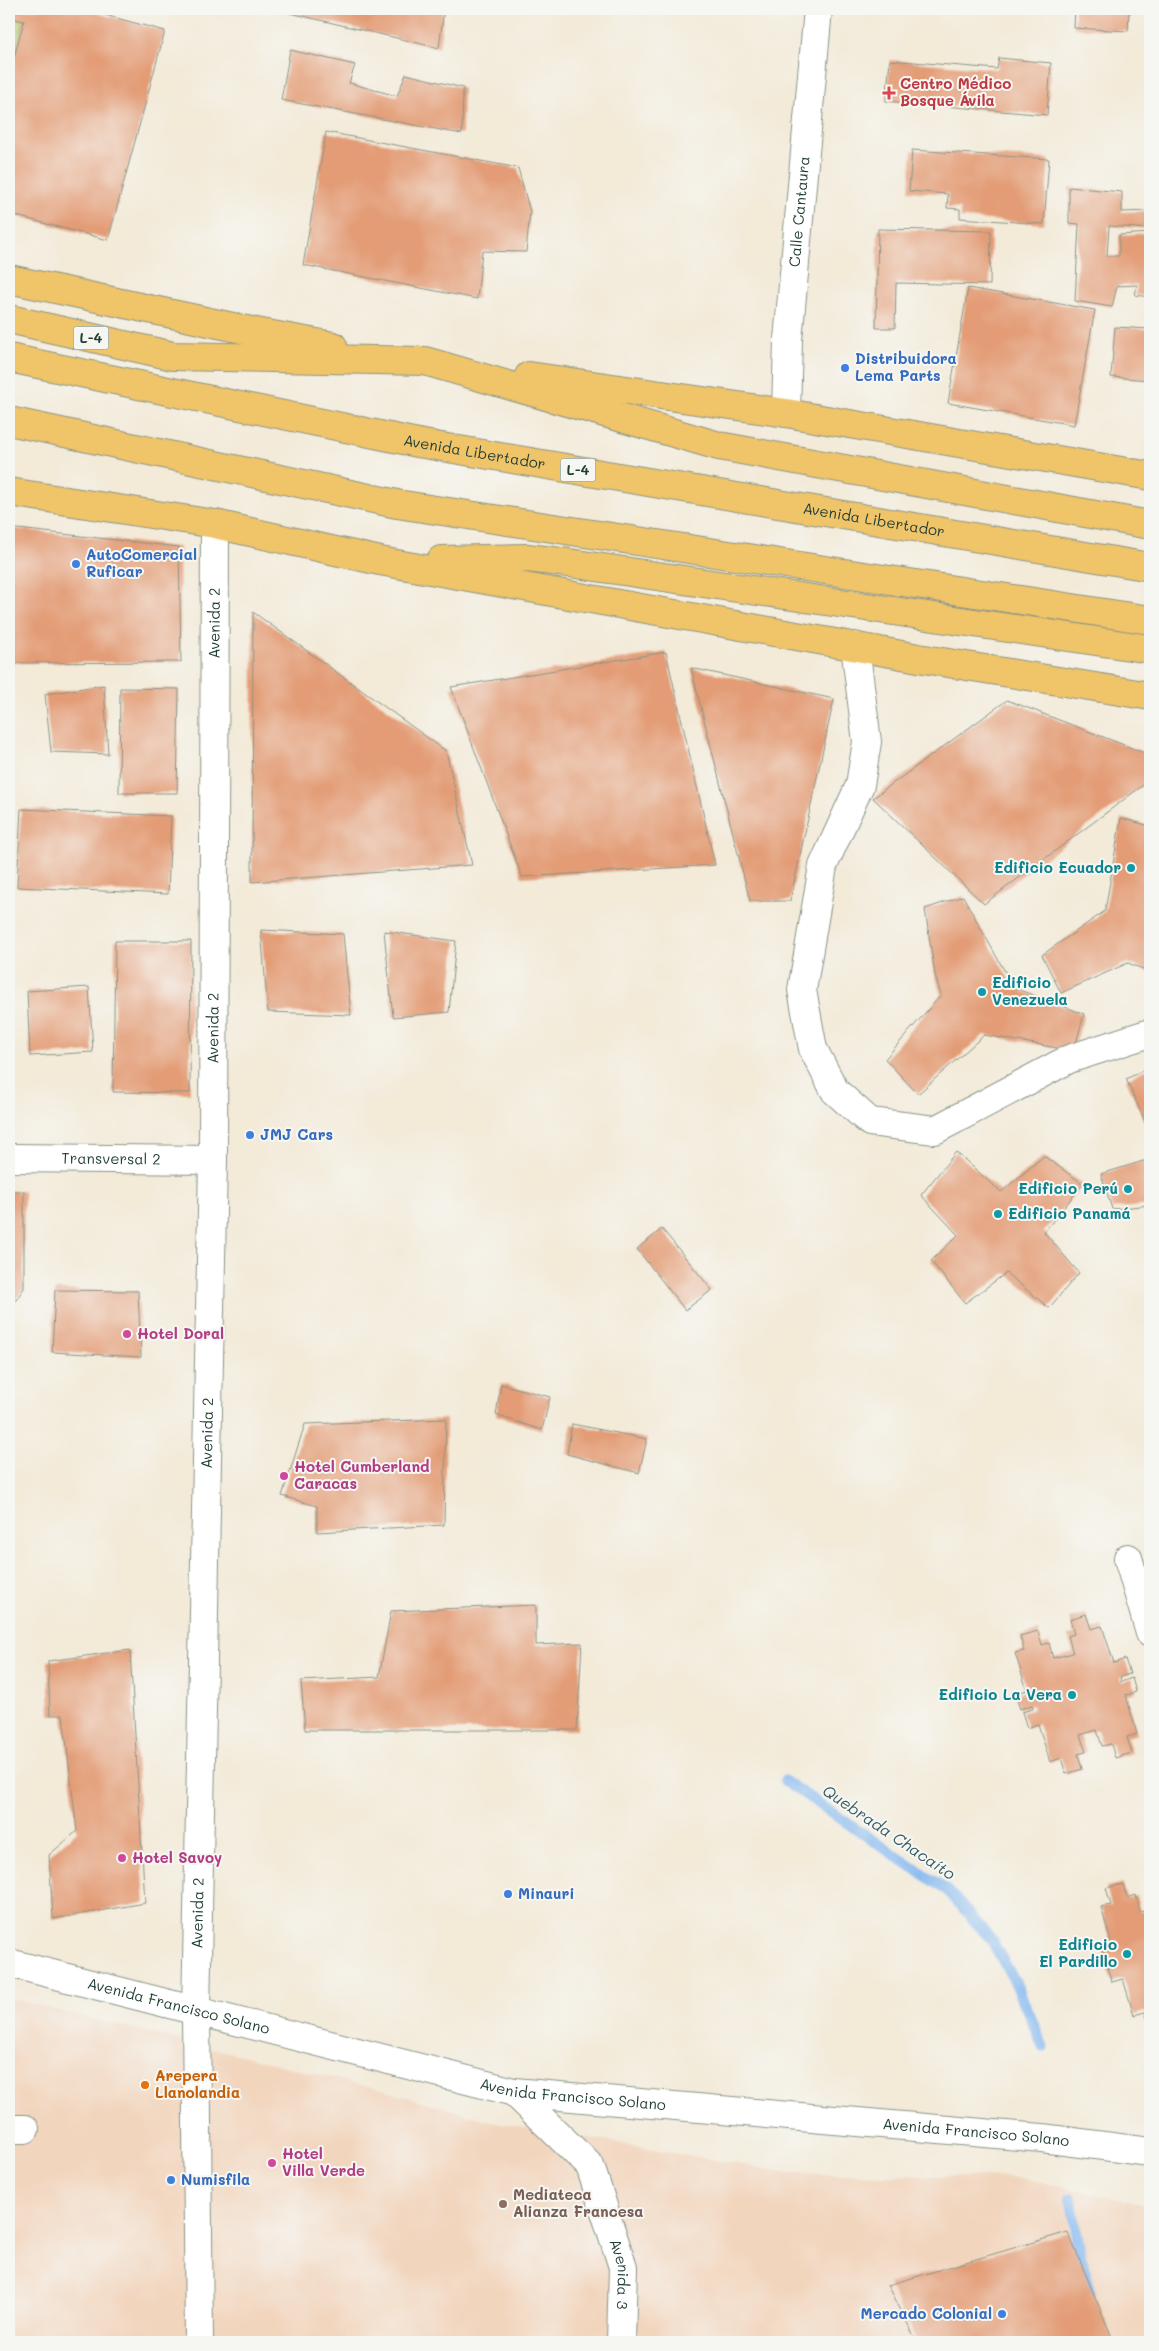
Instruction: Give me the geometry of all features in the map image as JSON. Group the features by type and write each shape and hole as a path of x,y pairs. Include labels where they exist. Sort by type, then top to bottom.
{"main road":[{"name":"L-4","path":"9,280 256,332 425,361 786,413 1150,476"},
{"name":"L-4","path":"9,319 173,356 425,361 719,446 1150,525"},
{"name":"Avenida Libertador","path":"9,358 418,443 1150,567"},
{"path":"9,421 397,504 1150,620"},
{"path":"9,492 215,524 380,561 855,646 1150,696"},
{"path":"380,561 527,558 569,562 1150,649"}],"street":[{"name":"Calle Cantaura","path":"786,413 788,340 818,9"},
{"name":"Avenida 2","path":"199,2342 196,2012 214,1160 215,524"},
{"path":"855,646 867,742 860,785 823,866 802,990 813,1049 836,1091 870,1122 935,1130 1069,1059 1150,1033"},
{"name":"Transversal 2","path":"9,1158 214,1160"},
{"path":"1128,1558 1150,1633"},
{"name":"Avenida Francisco Solano","path":"9,1963 514,2092 1042,2138 1150,2152"},
{"name":"Avenida 3","path":"514,2092 590,2166 623,2267 622,2342"}],"shaded area":[{"path":"9,1998 393,2093 490,2121 790,2173 1023,2178 1150,2206 1150,2342 9,2342"}],"green space":[{"path":"9,17 24,21 9,76"}],"building":[{"path":"9,9 82,9 165,31 108,240 9,214 9,76 24,21 9,18"},
{"path":"287,9 444,9 439,48 286,12"},
{"path":"799,9 799,12 778,10"},
{"path":"1075,9 1150,9 1150,13 1129,12 1128,31 1074,28"},
{"path":"290,50 355,65 349,83 397,96 406,74 463,88 462,134 281,100"},
{"path":"999,58 1051,63 1047,115 886,101 890,60 997,69"},
{"path":"326,132 518,168 530,212 526,252 482,251 477,299 303,265"},
{"path":"912,150 1049,159 1044,224 960,218 960,209 947,208 948,194 909,191"},
{"path":"1069,187 1122,192 1122,212 1150,211 1150,229 1109,226 1107,256 1119,256 1119,235 1150,233 1150,297 1135,295 1137,285 1117,286 1112,307 1075,301 1079,224 1069,223"},
{"path":"878,229 991,231 990,285 896,283 895,328 876,328"},
{"path":"968,288 1095,310 1074,425 948,403"},
{"path":"1115,327 1150,329 1150,380 1111,377"},
{"path":"9,528 179,547 181,662 9,663"},
{"path":"253,612 446,751 472,865 252,882"},
{"path":"666,652 715,865 522,877 451,687"},
{"path":"691,668 834,699 790,901 750,901"},
{"path":"104,685 108,754 51,752 45,694"},
{"path":"120,688 179,689 177,793 119,793"},
{"path":"1007,700 1150,755 1150,780 984,904 873,798"},
{"path":"21,809 171,816 168,894 17,887"},
{"name":"Edificio Ecuador","path":"1121,818 1150,826 1150,972 1128,963 1061,993 1042,955 1105,911"},
{"name":"Edificio Venezuela","path":"963,896 1014,988 1084,1014 1074,1051 984,1035 918,1094 885,1059 941,995 935,975 925,909"},
{"path":"261,930 343,934 351,1015 268,1012"},
{"path":"384,931 456,941 449,1012 393,1017"},
{"path":"115,941 191,941 190,1093 113,1092"},
{"path":"89,987 93,1052 30,1056 27,991"},
{"path":"1150,1067 1150,1133 1126,1079"},
{"name":"Edificio Panamá","path":"956,1152 1001,1192 1044,1156 1083,1184 1044,1232 1079,1273 1049,1308 1006,1273 965,1303 931,1261 958,1235 921,1195"},
{"name":"Edificio Perú","path":"1150,1159 1150,1205 1112,1209 1101,1174"},
{"path":"9,1191 24,1191 24,1288 9,1311"},
{"path":"662,1229 712,1290 685,1310 637,1249"},
{"path":"55,1290 138,1291 141,1357 52,1352"},
{"path":"501,1384 550,1397 542,1430 496,1415"},
{"path":"446,1419 444,1525 317,1532 317,1506 282,1496 305,1424"},
{"path":"572,1424 647,1439 639,1473 567,1454"},
{"path":"536,1605 536,1645 582,1643 577,1730 305,1730 301,1681 379,1677 391,1611"},
{"name":"Edificio La Vera","path":"1086,1614 1091,1629 1102,1626 1114,1663 1125,1659 1130,1674 1120,1677 1121,1682 1132,1678 1136,1692 1126,1695 1137,1734 1127,1737 1132,1753 1115,1758 1111,1744 1102,1746 1097,1730 1080,1735 1086,1752 1078,1754 1082,1769 1066,1774 1061,1758 1050,1762 1038,1724 1027,1728 1022,1712 1033,1709 1032,1705 1020,1709 1015,1694 1027,1690 1015,1653 1024,1651 1020,1636 1038,1631 1042,1645 1049,1643 1053,1658 1073,1653 1068,1636 1074,1634 1070,1619"},
{"path":"130,1650 145,1903 53,1919 49,1855 77,1831 63,1715 50,1715 48,1661"},
{"name":"Edificio El Pardillo","path":"1123,1884 1127,1898 1136,1895 1140,1912 1150,1909 1150,2028 1145,2012 1134,2015 1123,1979 1112,1982 1107,1968 1117,1964 1116,1960 1106,1963 1102,1949 1112,1946 1101,1907 1111,1905 1106,1888"},
{"name":"Mercado Colonial","path":"1068,2232 1114,2342 917,2342 888,2285"}],"waterway":[{"name":"Quebrada Chacaíto","path":"785,1781 948,1891 991,1939 1016,1984 1043,2047"},
{"name":"Quebrada Chacaíto","path":"1071,2198 1081,2259 1090,2290"}],"place":[{"name":"Centro Médico Bosque Ávila","path":"889,93"},
{"name":"Distribuidora Lema Parts","path":"845,368"},
{"name":"AutoComercial Ruficar","path":"76,564"},
{"name":"Edificio Ecuador","path":"1131,868"},
{"name":"Edificio Venezuela","path":"982,992"},
{"name":"JMJ Cars","path":"250,1135"},
{"name":"Edificio Perú","path":"1128,1189"},
{"name":"Edificio Panamá","path":"998,1214"},
{"name":"Hotel Doral","path":"127,1334"},
{"name":"Hotel Cumberland Caracas","path":"284,1476"},
{"name":"Edificio La Vera","path":"1072,1695"},
{"name":"Hotel Savoy","path":"122,1858"},
{"name":"Minauri","path":"508,1894"},
{"name":"Edificio El Pardillo","path":"1127,1954"},
{"name":"Arepera Llanolandia","path":"145,2085"},
{"name":"Hotel Villa Verde","path":"272,2163"},
{"name":"Numisfila","path":"171,2180"},
{"name":"Mediateca Alianza Francesa","path":"503,2204"},
{"name":"Mercado Colonial","path":"1002,2314"}]}
